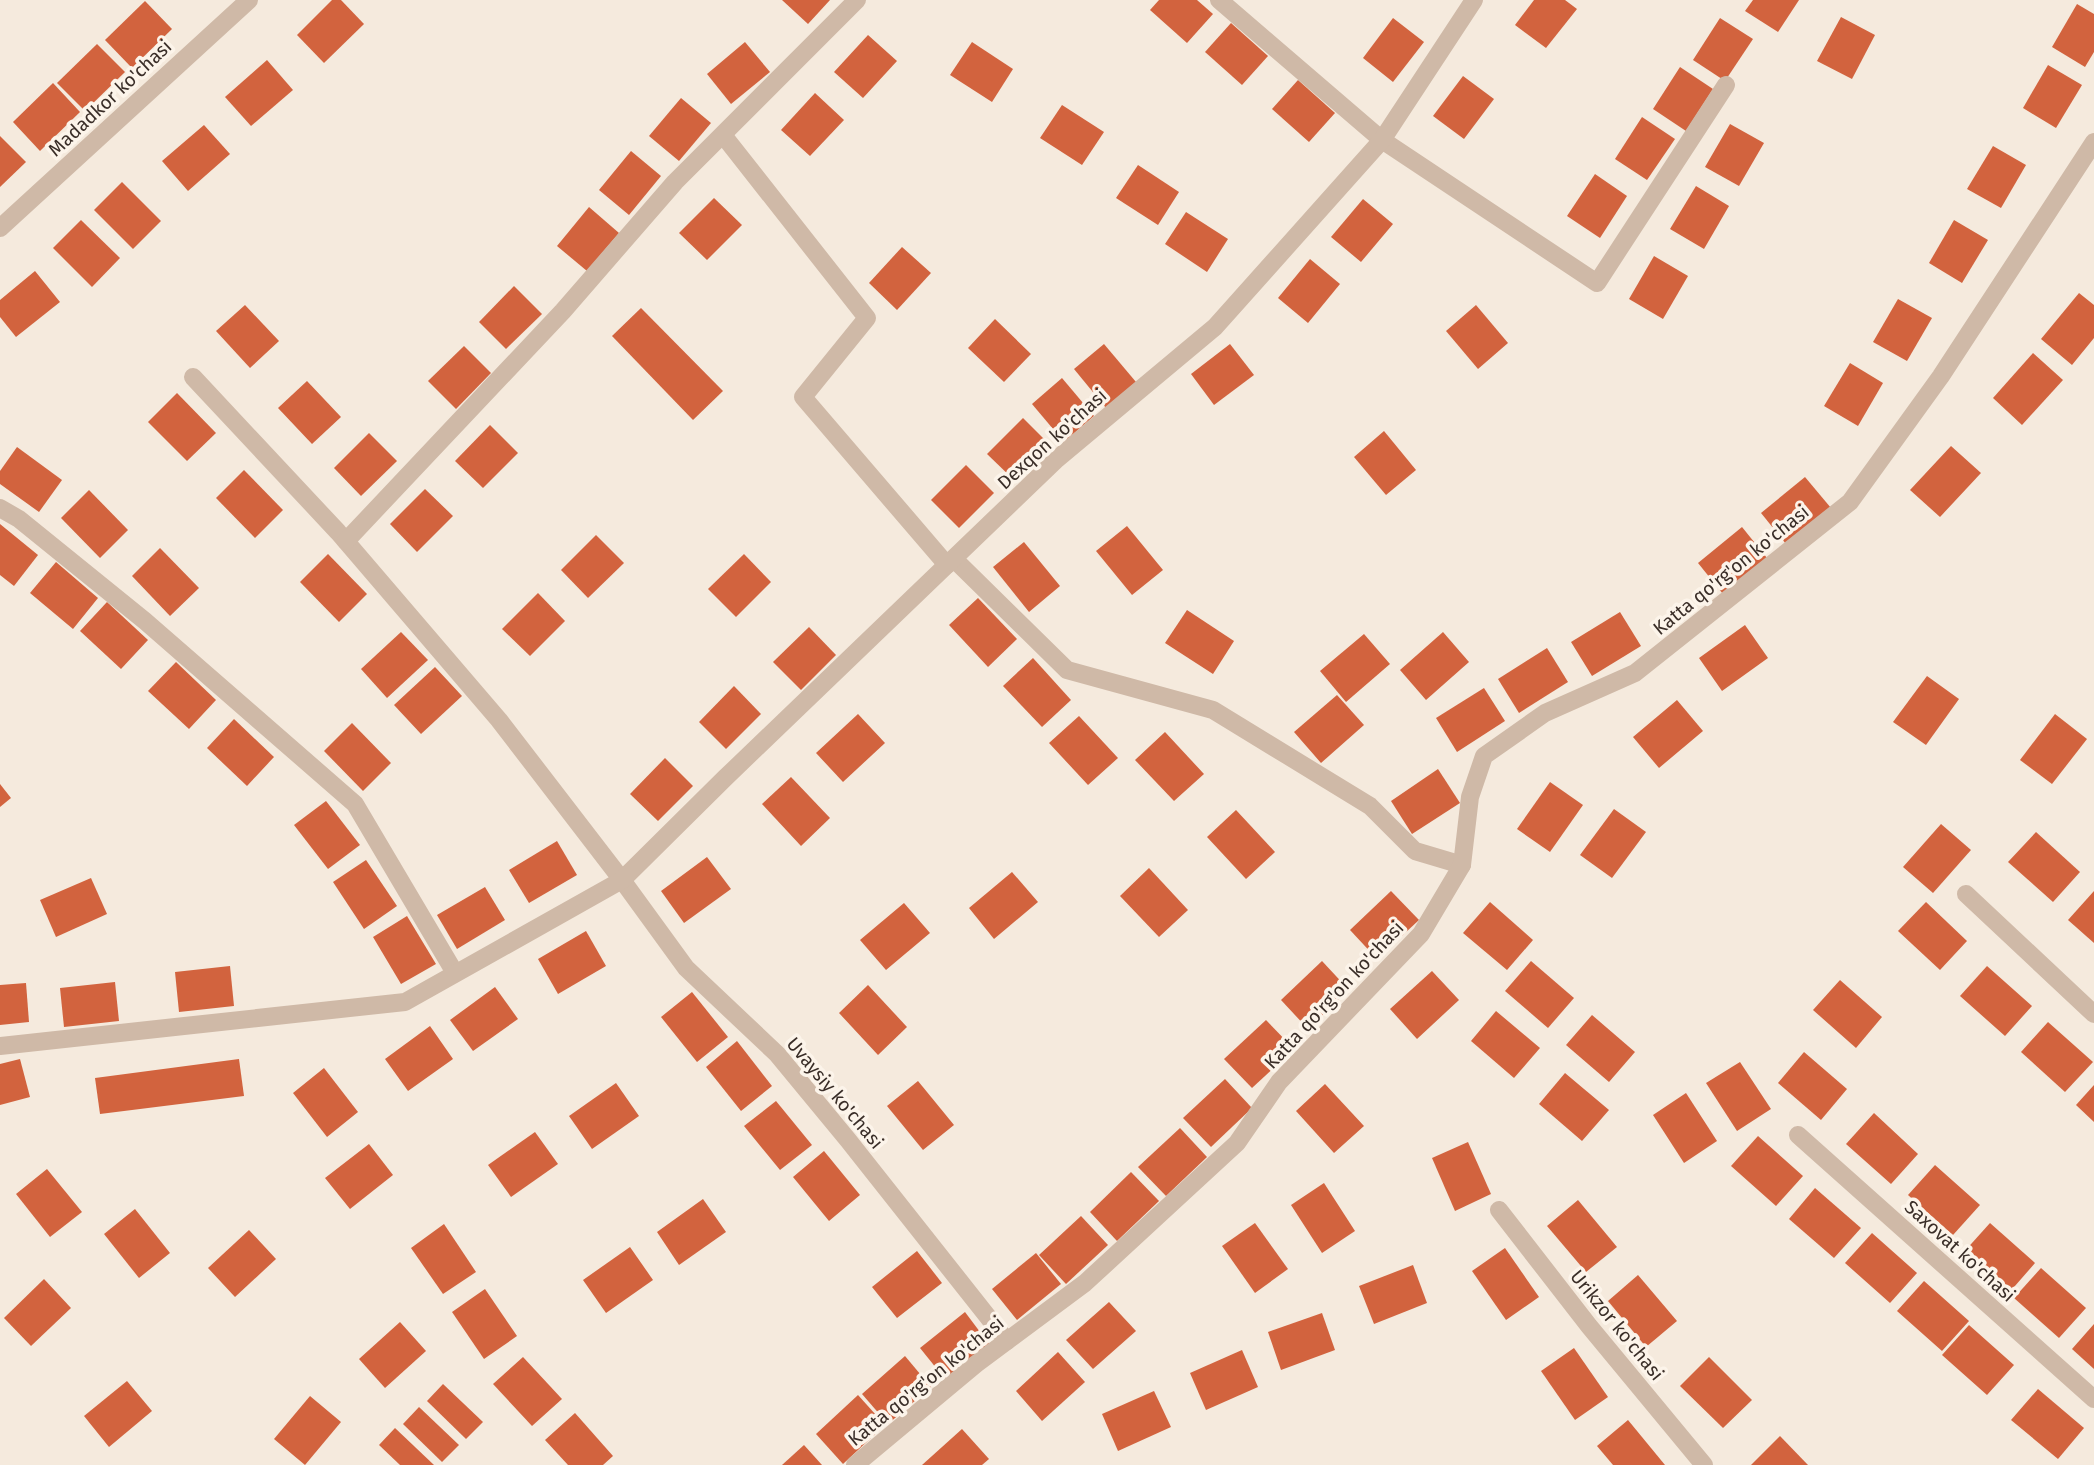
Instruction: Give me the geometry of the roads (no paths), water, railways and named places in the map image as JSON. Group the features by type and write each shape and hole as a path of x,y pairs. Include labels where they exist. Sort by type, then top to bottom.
{"street":[{"name":"Madadkor ko'chasi","path":"0,228 249,0"},
{"path":"346,541 563,311 675,183 858,0"},
{"path":"1219,0 1382,140 1597,283 1726,85"},
{"name":"Dexqon ko'chasi","path":"0,1046 405,1002 622,880 1057,459 1215,327 1382,140 1474,0"},
{"path":"723,135 867,318 803,397 951,562 1067,670 1213,710 1370,806 1415,851 1462,865"},
{"name":"Katta qo'rg'on ko'chasi","path":"855,1465 976,1364 1085,1283 1237,1143 1279,1083 1420,934 1462,865 1470,797 1484,757 1545,713 1635,673 1850,502 1941,376 2094,142"},
{"name":"Uvaysiy ko'chasi","path":"193,377 346,541 499,720 686,968 777,1054 1007,1341"},
{"path":"0,508 19,519 145,621 355,804 455,973"},
{"path":"1966,894 2094,1014"},
{"name":"Saxovat ko'chasi","path":"1798,1135 2094,1399"},
{"name":"Urikzor ko'chasi","path":"1499,1210 1589,1326 1704,1465"}]}
